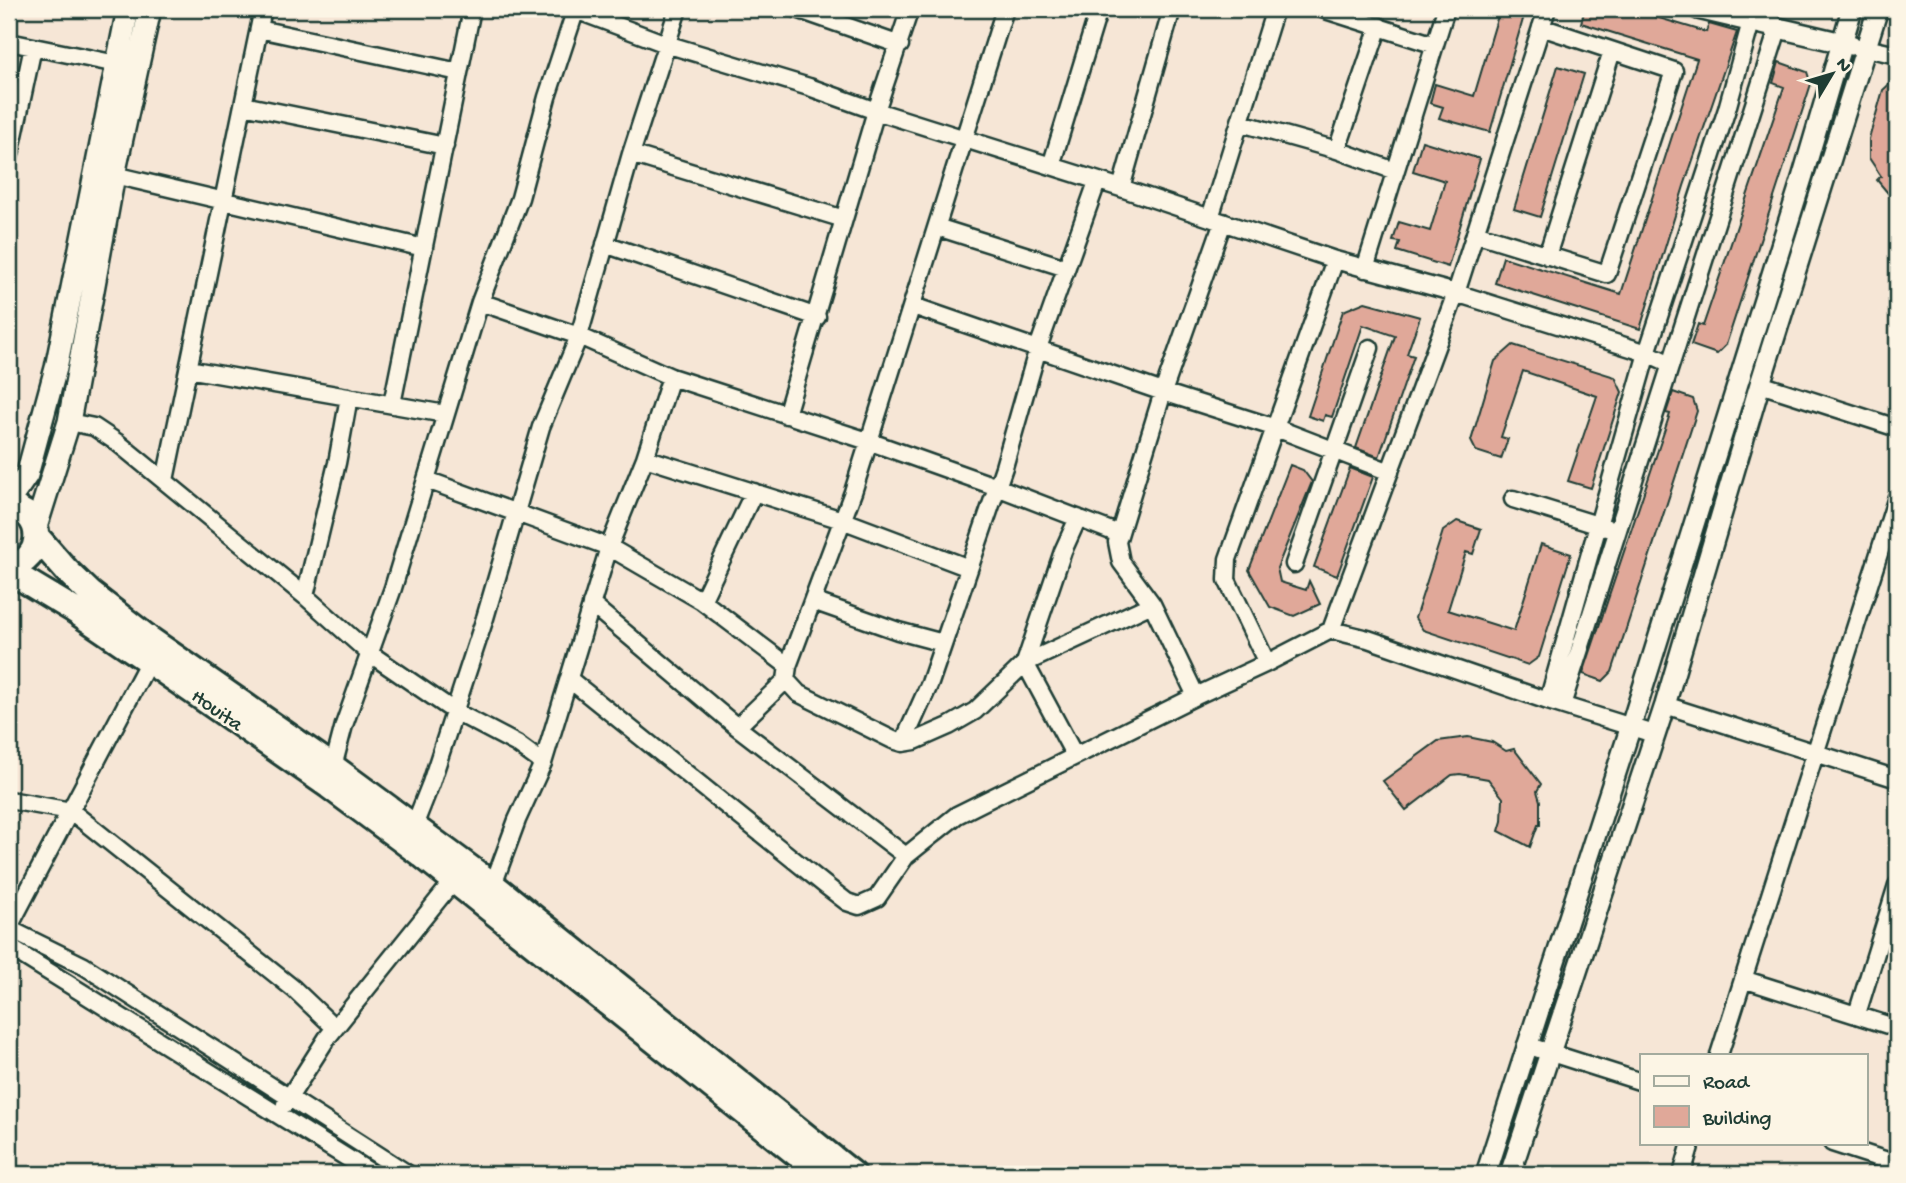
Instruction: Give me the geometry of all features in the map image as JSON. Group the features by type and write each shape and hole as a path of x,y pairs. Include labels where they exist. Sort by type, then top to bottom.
{"main road":[{"path":"9,500 27,475 56,368 128,9"},
{"path":"9,569 31,555 69,422 114,175 150,9"},
{"name":"Houita","path":"9,508 24,512 66,570 110,608 148,638 333,766 422,839"},
{"name":"Houita","path":"9,569 74,610 329,786 422,839"},
{"path":"422,839 454,880 813,1172"},
{"path":"422,839 493,885 853,1174"}],"street":[{"path":"165,480 263,9"},
{"path":"392,404 472,9"},
{"path":"333,766 393,588 480,302 520,198 547,97 575,9 666,44 809,87 1335,260 1456,293 1647,353 1671,364"},
{"path":"422,839 431,783 541,427 579,336 631,154 678,9"},
{"path":"797,9 900,45"},
{"path":"786,415 876,111 910,9"},
{"path":"737,727 787,673 853,492 1005,9"},
{"path":"1051,166 1099,9"},
{"path":"1121,188 1172,9"},
{"path":"1196,696 1152,604 1121,562 1117,542 1217,220 1241,123 1275,9"},
{"path":"1322,9 1435,45"},
{"path":"1365,269 1446,9"},
{"path":"1331,630 1456,293 1547,9"},
{"path":"1699,9 1897,55"},
{"path":"1486,1174 1631,726 1852,9"},
{"path":"1510,1174 1665,705 1760,384 1878,9"},
{"path":"1555,703 1647,353 1727,109 1751,22"},
{"path":"1337,150 1379,26"},
{"path":"1475,233 1607,274 1674,71 1541,27"},
{"path":"259,29 458,72"},
{"path":"1555,703 1671,364 1778,29"},
{"path":"9,42 117,64"},
{"path":"9,159 33,47"},
{"path":"1546,256 1612,51"},
{"path":"243,105 445,146"},
{"path":"1241,123 1337,150 1395,170"},
{"path":"631,154 844,219"},
{"path":"114,175 424,248"},
{"path":"903,743 930,683 997,487 1038,348 1097,182"},
{"path":"937,227 1066,268"},
{"path":"605,244 817,317"},
{"path":"1267,663 1227,580 1228,559 1335,260"},
{"path":"480,302 579,336 671,377 868,441 1119,534"},
{"path":"913,306 1276,428 1390,472"},
{"path":"1294,564 1370,348"},
{"path":"188,369 445,414"},
{"path":"493,885 517,820 544,763 608,547 645,458 671,377"},
{"path":"1760,384 1897,428"},
{"path":"305,596 337,463 349,397"},
{"path":"69,422 94,427 165,480 369,653 454,711 517,744 544,763"},
{"path":"645,458 842,520 969,568"},
{"path":"427,480 608,547 702,601 787,673 798,693 903,743 915,741 950,726 975,710 1025,663 1152,604"},
{"path":"702,601 754,492"},
{"path":"1719,1054 1890,538 1897,496"},
{"path":"1513,499 1616,530"},
{"path":"1076,755 1025,663 1063,551 1078,518"},
{"path":"813,601 898,631 943,643"},
{"path":"591,604 737,727 906,856"},
{"path":"569,679 847,902 859,906 877,898 906,856 957,815 1331,630 1368,639 1654,734"},
{"path":"149,661 9,928 84,966 408,1174"},
{"path":"1665,705 1897,779"},
{"path":"9,800 71,811 294,989 335,1028"},
{"path":"278,1115 335,1028 454,880"},
{"path":"1857,1014 1897,885"},
{"path":"9,947 373,1174"},
{"path":"1743,979 1897,1028"},
{"path":"105,1006 117,987"},
{"path":"170,1048 182,1029"},
{"path":"1527,1045 1640,1081"},
{"path":"233,1087 243,1068"},
{"path":"1682,1174 1691,1144"},
{"path":"1835,1144 1893,1167"}],"building":[{"path":"1500,9 1526,9 1490,132 1439,118 1443,107 1430,103 1435,84 1474,96"},
{"path":"1585,9 1629,9 1706,32 1709,24 1737,32 1684,186 1640,329 1495,283 1503,257 1621,294 1697,59 1581,23"},
{"path":"1779,62 1807,72 1811,84 1726,345 1717,354 1691,345 1698,324 1703,326 1784,87 1773,83"},
{"path":"1558,66 1584,74 1540,217 1514,209"},
{"path":"1897,77 1897,204 1877,180 1881,176 1869,158 1869,139 1883,90"},
{"path":"1422,141 1480,159 1448,267 1397,251 1400,242 1393,241 1399,222 1430,231 1445,181 1413,171"},
{"path":"1365,302 1420,317 1407,354 1414,356 1379,457 1356,448 1395,336 1363,325 1332,417 1325,415 1323,421 1308,416 1343,311"},
{"path":"1513,345 1615,377 1622,392 1591,488 1568,481 1597,396 1523,371 1501,437 1508,439 1501,459 1476,451 1471,441 1495,361"},
{"path":"1673,392 1693,399 1697,411 1612,672 1603,681 1583,674 1670,414 1666,413"},
{"path":"1290,465 1303,470 1312,482 1277,568 1280,582 1306,590 1309,581 1320,604 1294,616 1270,607 1249,570"},
{"path":"1350,468 1373,477 1337,576 1314,567"},
{"path":"1457,521 1481,529 1473,554 1466,552 1448,610 1514,631 1541,544 1571,554 1539,657 1528,665 1423,630 1415,618 1443,531"},
{"path":"1468,737 1492,742 1506,751 1514,749 1541,784 1537,791 1540,801 1540,825 1530,847 1499,831 1503,798 1488,779 1452,775 1406,810 1383,781 1438,741"}]}
